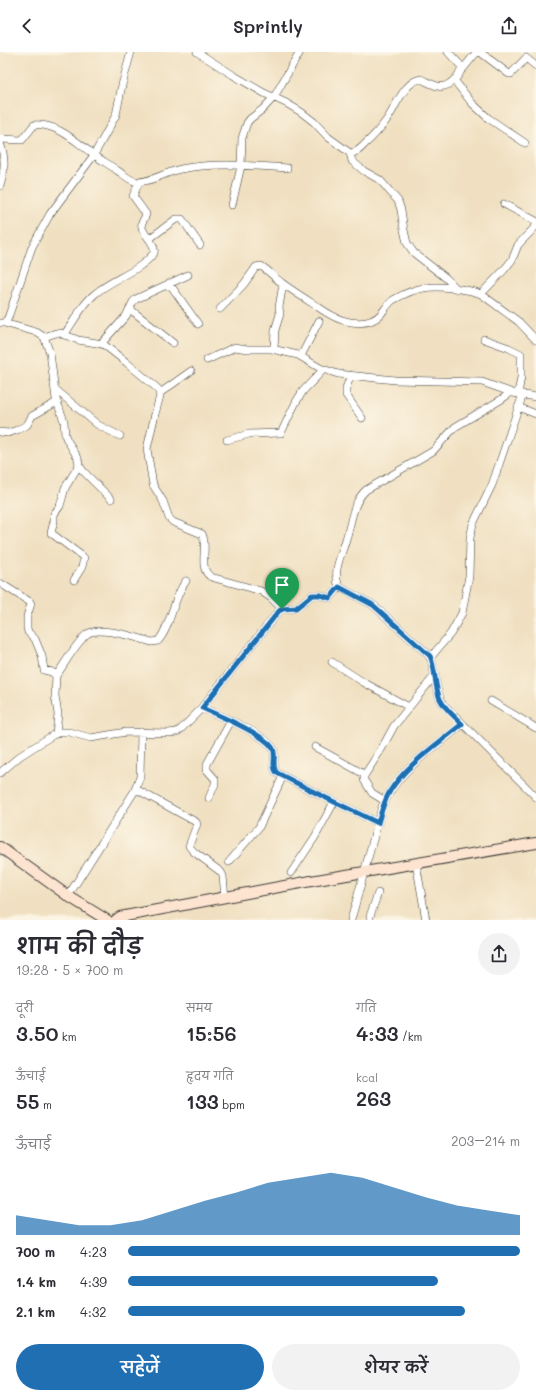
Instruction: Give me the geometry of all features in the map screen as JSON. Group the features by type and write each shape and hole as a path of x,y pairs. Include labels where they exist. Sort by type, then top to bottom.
{"main road":[{"path":"116,920 120,916 226,898 311,881 536,844"},
{"path":"0,847 68,896 107,920"}],"street":[{"path":"2,323 8,318 32,247 50,214 94,155 116,115 130,55 122,52"},
{"path":"197,52 233,75 301,112 314,122 328,137 350,153 352,161 364,171 380,180 398,201 407,243 414,253 446,278 457,289"},
{"path":"232,205 241,166 242,138 247,123 250,119 263,110 274,97 300,52"},
{"path":"448,52 459,63 462,70"},
{"path":"350,153 358,151 376,134 390,115 402,94 413,82 421,79 440,87 451,84 477,52 482,53 508,74 513,72 526,58 536,66"},
{"path":"454,80 472,103 488,118 525,143"},
{"path":"0,140 22,140 34,125 51,126 63,132 94,155 130,178 139,182 177,169 189,167 241,166 287,168"},
{"path":"0,143 5,161 0,186"},
{"path":"64,335 96,292 130,273 152,255 155,250 141,225 146,214 133,196 139,182"},
{"path":"504,204 536,221"},
{"path":"149,239 179,218 182,219 200,245"},
{"path":"481,294 504,270 512,260 518,245 536,226"},
{"path":"220,309 259,266 330,315 355,323 365,323 377,318 392,301 421,288 430,287 457,289 475,292 481,294 519,322 536,340"},
{"path":"101,344 126,316 136,299 188,275"},
{"path":"169,283 198,324"},
{"path":"274,349 275,330 280,314 279,307 284,284"},
{"path":"130,309 173,343"},
{"path":"301,356 319,322"},
{"path":"2,323 36,332 44,337 50,353 57,402 64,421 67,440 78,458 79,465 83,471 111,499"},
{"path":"44,337 56,333 78,340 101,344 126,362 158,389 160,393"},
{"path":"430,658 451,633 462,613 469,576 470,538 472,528 492,485 518,407 518,394 521,377 521,354 509,348 484,340"},
{"path":"207,360 235,347 246,349 274,349 301,356 323,370 338,374 395,380 482,382 518,394"},
{"path":"227,440 249,434 281,433 296,402 323,370"},
{"path":"192,371 160,393 148,449 153,485 163,501 169,518 173,522 202,534 204,539 204,566 208,575 261,591 282,609"},
{"path":"351,375 346,388 346,395 362,418"},
{"path":"56,389 98,425 120,436"},
{"path":"536,397 510,393 455,427 433,451 366,490 360,496 353,510 337,567 337,582 339,587 373,605 424,650 430,658 440,699 443,704 536,797"},
{"path":"0,432 8,433 27,425 32,416 57,402"},
{"path":"518,407 536,414"},
{"path":"74,580 82,567 84,558 52,535 51,530 54,521 54,514 60,506 65,488 79,465"},
{"path":"56,734 58,714 56,676 79,643 90,633 104,630 152,642 158,641 168,622 180,591 186,581"},
{"path":"0,583 30,602 31,604 27,622 28,632 35,639 43,659 44,670 52,672 56,676"},
{"path":"0,773 20,756 60,732 68,732 91,738 126,732 177,732 202,708 273,616 282,609 296,608 312,595 320,595 330,598 339,587"},
{"path":"332,662 363,682 409,707"},
{"path":"385,801 371,792 368,784 364,780 364,774 382,748 394,726 435,675"},
{"path":"491,701 536,728"},
{"path":"202,708 231,721 270,744 274,752 275,770 283,776 378,823"},
{"path":"209,798 215,784 215,779 207,770 207,764 231,721"},
{"path":"351,920 385,801 397,781 411,766 462,724"},
{"path":"68,896 120,817 136,789 140,777 141,732"},
{"path":"315,748 364,774"},
{"path":"229,862 259,828 283,776"},
{"path":"136,789 196,822 197,824 189,846 194,852 221,872 223,876 226,898"},
{"path":"290,873 315,837 334,802"},
{"path":"416,863 426,920"},
{"path":"370,920 378,893"}],"route":[{"path":"339,587 373,605 430,656 433,663 440,699 462,724 411,766 397,781 389,792 382,808 378,823 277,773 274,768 274,749 270,744 231,721 202,708 273,616 282,609 296,608 312,595 320,595 330,598 339,587"}]}
